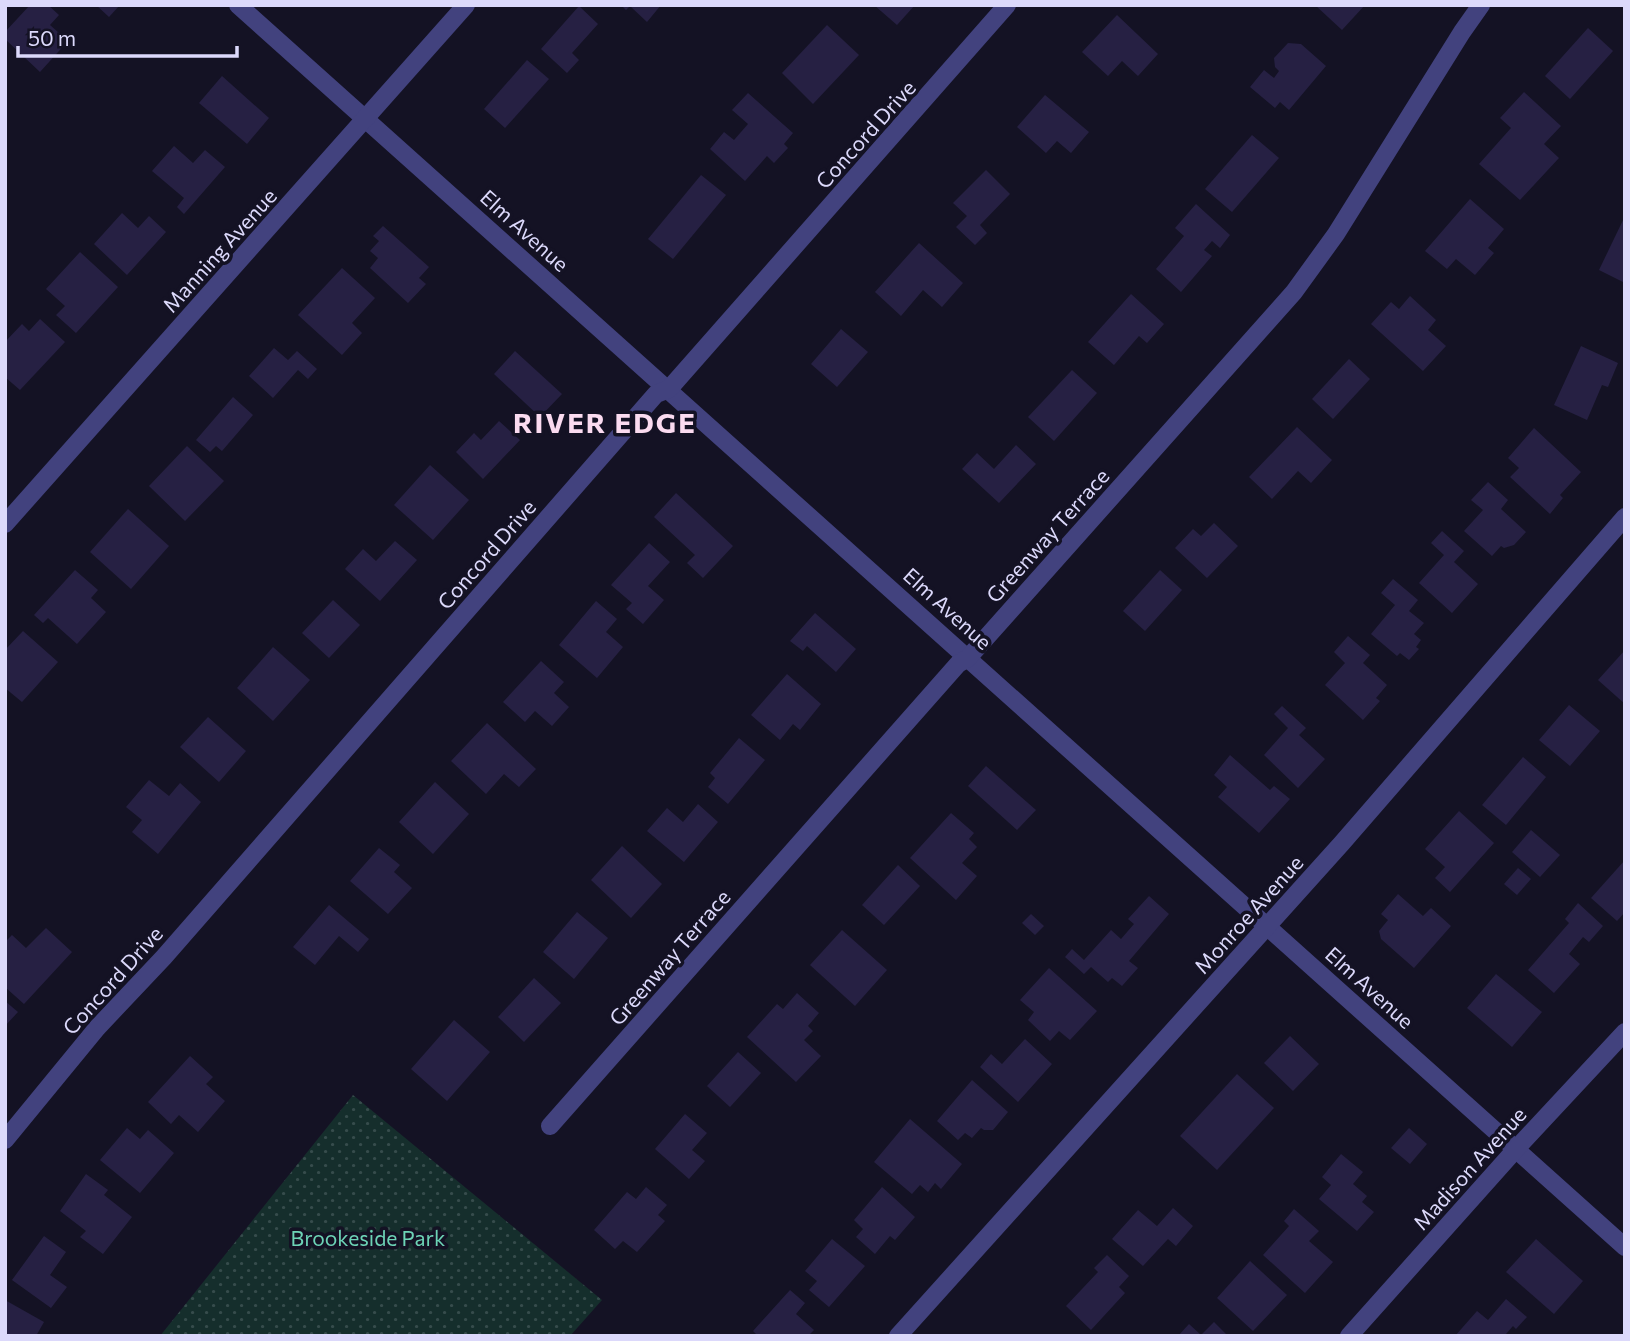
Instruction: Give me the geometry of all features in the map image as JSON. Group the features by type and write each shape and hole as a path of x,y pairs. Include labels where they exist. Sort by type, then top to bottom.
{"street":[{"name":"Elm Avenue","path":"238,5 1625,1247"},
{"name":"Manning Avenue","path":"5,524 466,5"},
{"name":"Concord Drive","path":"5,1140 97,1028 164,957 656,394 669,389 1007,5"},
{"name":"Greenway Terrace","path":"550,1126 958,664 968,657 1294,292 1336,234 1481,5"},
{"name":"Monroe Avenue","path":"898,1336 1342,843 1625,517"},
{"name":"Madison Avenue","path":"1349,1336 1625,1032"}],"green space":[{"name":"Brookeside Park","path":"353,1095 602,1300 570,1336 160,1336"}],"building":[{"path":"30,5 48,5 59,15 50,25 68,41 40,72 5,39 5,32"},
{"path":"96,5 120,5 109,17"},
{"path":"621,5 661,5 647,22 630,6 626,10"},
{"path":"874,5 915,5 897,25"},
{"path":"1315,5 1365,5 1342,30"},
{"path":"579,6 598,24 572,53 579,60 567,73 541,49"},
{"path":"1117,15 1158,54 1138,76 1122,61 1108,76 1082,52"},
{"path":"827,25 859,55 813,104 782,73"},
{"path":"1588,28 1613,51 1570,99 1545,76"},
{"path":"1288,43 1301,44 1326,66 1289,110 1280,102 1275,108 1250,87 1264,70 1274,78 1279,71 1275,67 1274,58"},
{"path":"527,60 549,79 505,128 484,109"},
{"path":"222,76 269,118 247,144 199,103"},
{"path":"1524,92 1561,126 1544,144 1559,158 1520,200 1479,164 1511,128 1500,118"},
{"path":"748,93 793,133 784,144 788,148 774,163 767,156 745,181 710,149 724,132 734,140 748,124 732,110"},
{"path":"1045,95 1089,132 1071,153 1057,141 1046,153 1017,127"},
{"path":"1252,135 1279,158 1232,212 1205,189"},
{"path":"174,146 193,163 205,150 225,167 184,214 177,207 184,198 152,171"},
{"path":"986,170 1010,194 980,225 987,233 975,245 956,227 967,216 953,203"},
{"path":"701,175 726,195 673,259 648,239"},
{"path":"1470,199 1504,229 1488,248 1494,253 1475,275 1456,259 1447,269 1425,251"},
{"path":"1196,204 1230,235 1220,248 1212,241 1204,250 1212,256 1181,292 1156,269 1184,236 1175,228"},
{"path":"122,213 138,228 149,216 166,232 127,275 94,244"},
{"path":"1625,216 1625,283 1599,270"},
{"path":"383,226 429,267 419,278 426,284 408,303 370,268 378,258 370,251 379,241 373,236"},
{"path":"919,243 963,283 942,307 923,290 901,316 875,292"},
{"path":"80,252 118,287 76,333 56,315 65,306 46,289"},
{"path":"342,268 375,298 352,323 362,333 342,355 298,315"},
{"path":"1131,294 1164,324 1147,343 1139,336 1114,365 1088,342"},
{"path":"1410,296 1436,320 1428,330 1446,346 1423,371 1371,324 1391,302 1399,309"},
{"path":"40,319 65,342 20,390 5,377 5,342 22,324 29,331"},
{"path":"841,329 868,352 837,387 811,364"},
{"path":"1581,346 1618,363 1608,387 1602,385 1587,420 1554,405"},
{"path":"274,348 288,360 297,351 317,369 308,379 298,370 273,398 249,376"},
{"path":"515,351 562,394 540,417 494,374"},
{"path":"1349,359 1370,379 1333,419 1312,399"},
{"path":"1072,370 1097,393 1054,441 1028,417"},
{"path":"233,397 253,415 222,451 216,446 210,452 196,440"},
{"path":"499,421 520,440 483,479 456,452 474,433 481,440"},
{"path":"1297,427 1332,460 1311,483 1298,471 1272,499 1249,477"},
{"path":"1534,428 1581,472 1560,495 1563,498 1550,514 1510,477 1519,468 1508,458"},
{"path":"1016,445 1036,464 999,503 962,469 977,453 994,469"},
{"path":"187,446 224,481 185,521 149,486"},
{"path":"430,465 469,500 433,540 394,505"},
{"path":"1488,482 1508,500 1501,509 1526,532 1514,545 1504,548 1501,546 1492,556 1464,531 1483,510 1471,500"},
{"path":"676,493 733,546 703,578 687,563 695,555 654,517"},
{"path":"128,509 169,546 131,589 90,552"},
{"path":"1214,523 1238,546 1207,578 1175,548 1193,529 1201,536"},
{"path":"1442,531 1464,551 1454,562 1478,584 1452,613 1419,583 1444,555 1431,543"},
{"path":"395,541 417,560 380,601 345,569 363,549 376,561"},
{"path":"649,543 670,562 648,586 664,600 643,624 626,609 632,603 611,585"},
{"path":"75,570 98,590 91,598 106,612 77,644 48,618 43,623 34,615"},
{"path":"1160,570 1182,590 1145,631 1123,611"},
{"path":"1393,579 1418,600 1409,611 1424,623 1414,634 1421,640 1416,647 1419,649 1409,660 1400,653 1397,656 1371,634 1395,605 1381,593"},
{"path":"333,600 360,625 329,658 302,633"},
{"path":"596,601 617,619 606,632 623,647 597,678 559,645"},
{"path":"815,613 856,649 836,672 807,646 803,651 790,641"},
{"path":"23,631 58,662 22,702 5,688 5,650"},
{"path":"1348,636 1370,655 1363,663 1387,685 1376,698 1380,701 1363,720 1325,685 1345,663 1334,652"},
{"path":"273,647 310,680 273,721 237,688"},
{"path":"1625,650 1625,704 1598,680"},
{"path":"541,661 564,682 554,693 569,707 552,726 535,711 525,722 503,702"},
{"path":"787,674 821,704 800,730 793,724 780,740 751,715"},
{"path":"1569,705 1600,731 1570,766 1539,740"},
{"path":"1282,706 1306,728 1299,735 1325,759 1298,788 1264,755 1288,728 1274,714"},
{"path":"208,717 246,751 219,782 180,747"},
{"path":"487,723 536,769 519,787 504,774 486,794 451,761"},
{"path":"739,738 765,760 728,804 708,787 715,778 710,773"},
{"path":"1230,755 1270,790 1274,786 1290,799 1259,833 1218,797 1227,787 1214,775"},
{"path":"1523,757 1546,777 1506,825 1482,805"},
{"path":"986,766 1036,810 1017,830 968,786"},
{"path":"149,780 169,796 180,783 201,802 158,854 132,832 142,820 126,807"},
{"path":"435,782 469,814 433,854 399,822"},
{"path":"698,804 718,822 684,862 647,831 667,808 683,822"},
{"path":"1459,811 1494,843 1450,892 1435,878 1445,867 1425,849"},
{"path":"951,813 974,833 969,839 977,847 962,863 977,876 956,900 910,858"},
{"path":"1531,830 1560,855 1540,877 1512,852"},
{"path":"622,846 662,884 631,918 591,880"},
{"path":"379,848 400,865 394,872 412,888 388,914 350,881"},
{"path":"1625,860 1625,912 1617,921 1591,898"},
{"path":"898,865 920,886 884,925 862,905"},
{"path":"1518,868 1531,879 1517,895 1504,884"},
{"path":"1398,894 1423,916 1431,908 1451,926 1414,968 1381,939 1379,931 1388,920 1381,914"},
{"path":"1149,896 1169,914 1129,961 1138,968 1122,986 1112,978 1108,982 1091,967 1084,974 1065,957 1072,949 1084,960 1111,930 1121,939 1134,924 1128,919"},
{"path":"1578,903 1603,926 1589,942 1583,937 1569,954 1580,964 1554,993 1528,970 1569,923 1565,919"},
{"path":"329,905 369,939 358,952 339,936 315,965 293,947"},
{"path":"577,912 608,938 574,979 543,952"},
{"path":"1031,914 1044,926 1035,935 1022,923"},
{"path":"46,928 72,952 24,1004 5,987 5,942 12,935 26,948"},
{"path":"842,930 887,970 855,1006 810,965"},
{"path":"1049,968 1097,1011 1070,1040 1059,1031 1050,1041 1028,1020 1034,1012 1020,1000"},
{"path":"1496,974 1542,1012 1512,1047 1467,1008"},
{"path":"534,978 561,1003 524,1042 498,1017"},
{"path":"797,993 819,1013 808,1026 813,1031 804,1040 821,1056 796,1082 747,1037 777,1004 783,1009"},
{"path":"5,1001 18,1012 5,1026"},
{"path":"454,1020 490,1052 447,1101 411,1069"},
{"path":"1290,1036 1319,1064 1293,1091 1264,1063"},
{"path":"1025,1039 1052,1064 1018,1102 980,1067 991,1054 1002,1064"},
{"path":"738,1052 761,1073 730,1107 707,1086"},
{"path":"190,1056 213,1077 206,1084 225,1101 198,1132 179,1115 171,1124 148,1102"},
{"path":"1237,1074 1274,1108 1217,1170 1180,1136"},
{"path":"972,1080 1008,1112 993,1130 981,1128 972,1138 965,1133 958,1140 937,1121"},
{"path":"685,1114 707,1133 692,1150 705,1161 689,1179 655,1149"},
{"path":"910,1119 962,1164 941,1189 935,1183 928,1192 920,1185 912,1194 874,1162"},
{"path":"127,1128 140,1139 148,1130 174,1153 140,1193 100,1160"},
{"path":"1409,1128 1427,1144 1410,1164 1391,1148"},
{"path":"1341,1154 1363,1172 1353,1184 1367,1196 1362,1202 1374,1212 1357,1231 1319,1199 1331,1185 1322,1177"},
{"path":"86,1174 108,1190 104,1195 132,1217 103,1254 80,1237 86,1231 60,1211"},
{"path":"646,1187 667,1205 658,1215 665,1221 637,1252 623,1241 615,1249 594,1230 627,1192 636,1199"},
{"path":"882,1187 915,1217 895,1240 890,1236 875,1254 856,1237 863,1229 854,1220"},
{"path":"1173,1208 1193,1226 1176,1246 1168,1239 1143,1266 1112,1239 1138,1210 1157,1226"},
{"path":"1294,1209 1319,1231 1309,1241 1333,1262 1305,1293 1263,1255 1289,1226 1284,1221"},
{"path":"44,1236 66,1252 50,1275 67,1287 51,1308 12,1280"},
{"path":"832,1239 865,1266 829,1307 809,1290 817,1281 805,1271"},
{"path":"1536,1239 1583,1281 1554,1314 1506,1272"},
{"path":"1107,1255 1129,1276 1119,1287 1125,1293 1091,1330 1066,1306 1098,1272 1094,1268"},
{"path":"1250,1261 1287,1295 1253,1331 1217,1298"},
{"path":"790,1290 805,1303 796,1314 814,1330 808,1336 758,1336 753,1331"},
{"path":"1506,1299 1527,1317 1516,1329 1513,1326 1506,1334 1508,1336 1455,1336 1477,1311 1488,1320"},
{"path":"5,1300 44,1322 36,1336 5,1336"},
{"path":"1214,1322 1228,1336 1178,1336 1189,1324 1201,1335"}],"district":[{"name":"RIVER EDGE","path":"605,422"}]}
